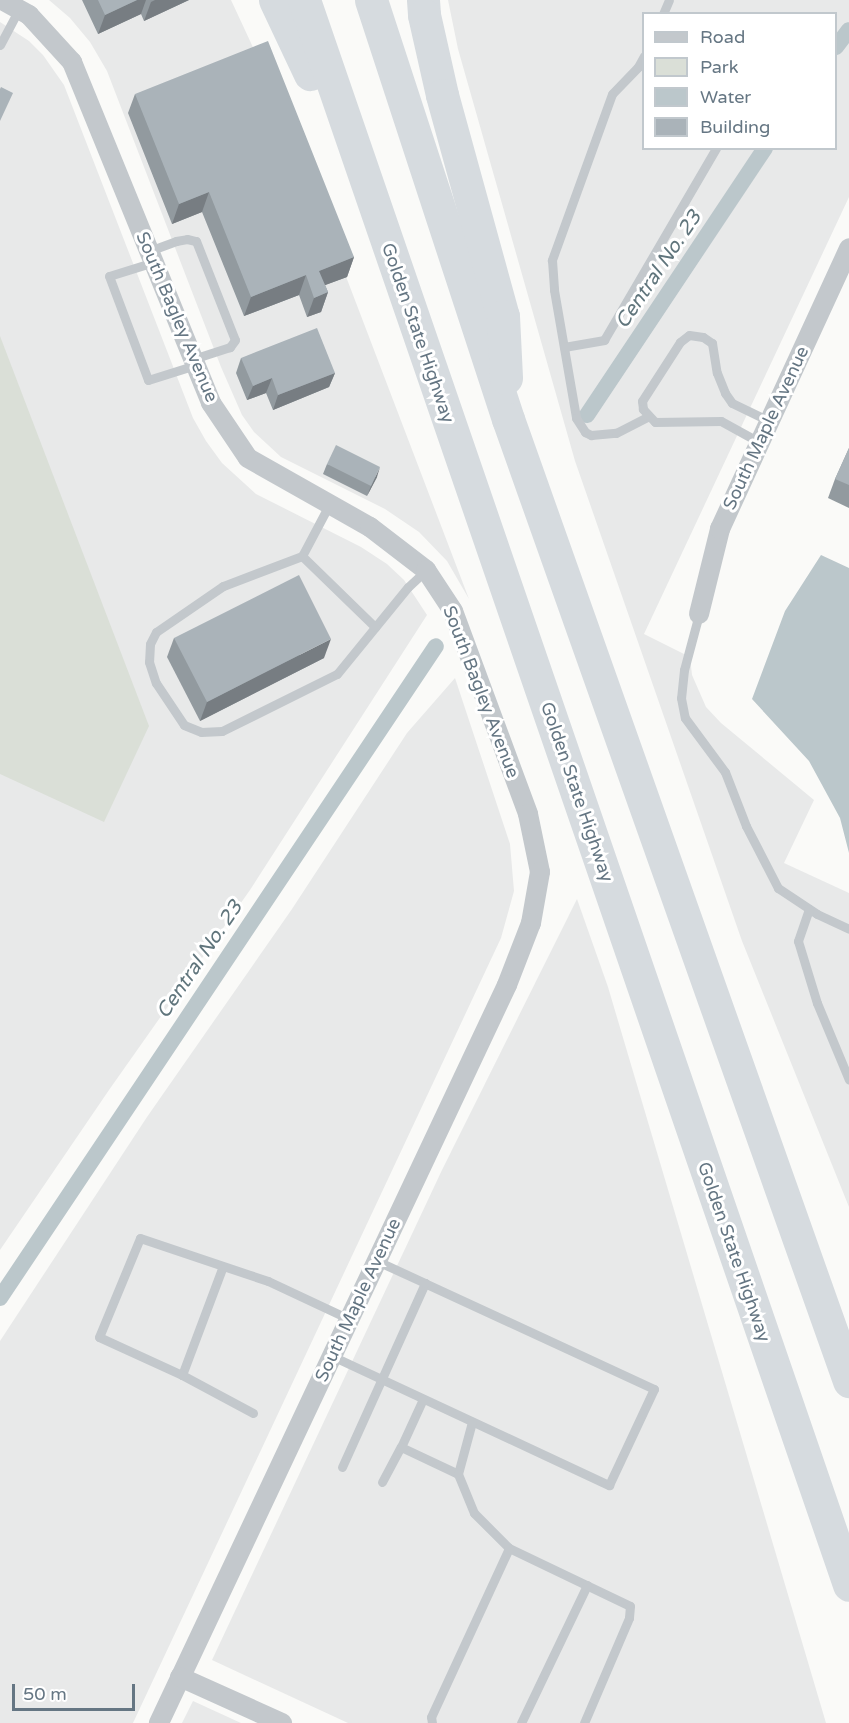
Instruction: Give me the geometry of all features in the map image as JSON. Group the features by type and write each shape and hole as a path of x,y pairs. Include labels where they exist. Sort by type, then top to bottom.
{"highway":[{"path":"275,0 383,231"},
{"name":"Golden State Highway","path":"304,0 849,1585"},
{"path":"371,0 508,419 849,1381"},
{"path":"423,0 424,15 442,95 503,316 508,419"}],"street":[{"name":"South Bagley Avenue","path":"2,0 29,15 72,62 212,404 248,458 329,506 370,527 426,570 457,622 528,814 540,872"},
{"name":"South Maple Avenue","path":"699,614 720,529 849,248"},
{"name":"South Maple Avenue","path":"159,1723 507,985 531,923 540,872"},
{"path":"180,1677 282,1723"}],"lane":[{"path":"0,45 19,9"},
{"path":"642,60 638,67 612,94 552,260 554,290 576,418 585,432 591,435 616,433 647,417"},
{"path":"564,347 604,339 715,150"},
{"path":"187,239 196,241 236,340 230,347 194,362 148,380 109,276 176,241 187,239"},
{"path":"759,442 721,422 655,422 647,417 642,409 642,401 680,342 688,335 703,337 712,343 717,373 732,403 769,421"},
{"path":"329,506 302,556 223,586 156,632 150,644 149,662 168,704 184,725 201,732 222,731 313,688 337,674 408,587 426,570"},
{"path":"302,556 375,627"},
{"path":"699,614 683,680 681,698 685,718 725,772 746,825 778,888 809,909 849,929"},
{"path":"809,909 798,941 817,1003 849,1080"},
{"path":"253,1413 182,1375 99,1337 140,1238 268,1281 349,1319"},
{"path":"332,1356 609,1485 654,1389 377,1261"},
{"path":"182,1375 223,1266"},
{"path":"342,1467 425,1283"},
{"path":"382,1482 423,1399"},
{"path":"472,1422 458,1474 474,1513 509,1548 630,1606 631,1613 584,1723"},
{"path":"400,1447 458,1474"},
{"path":"432,1723 431,1717 509,1548"},
{"path":"521,1723 587,1586"}],"shaded area":[{"path":"49,0 231,0 284,114 469,599 447,561 419,532 385,509 281,457 254,432 242,415 221,367 107,71 90,42 70,18"},
{"path":"448,0 849,0 849,197 644,634 690,657 692,675 706,707 721,723 814,800 784,863 849,893 849,1207 742,941 575,461 458,49"},
{"path":"0,22 29,41 43,55 64,85 193,418 206,441 222,463 256,494 361,547 387,564 404,580 427,615 250,890 0,1250"},
{"path":"455,678 510,844 514,891 501,938 133,1723 0,1723 0,1341 147,1117 292,909 407,733"},
{"path":"577,899 608,987 826,1723 348,1723 212,1660 442,1170"},
{"path":"193,1701 241,1723 182,1723"}],"green space":[{"path":"0,336 149,726 104,822 0,774"}],"water":[{"path":"821,555 849,568 849,853 840,818 809,761 752,699 785,611"}],"building":[{"path":"98,0 137,0 105,15"},
{"path":"268,41 354,257 319,271 328,292 314,298 306,275 251,297 209,192 179,204 135,94"},
{"path":"1,87 13,93 0,121 0,89"},
{"path":"317,328 335,373 278,395 272,378 253,386 241,358"},
{"path":"336,445 380,467 371,486 327,464"},
{"path":"849,448 849,485 835,479"},
{"path":"299,575 331,639 207,702 174,638"}],"waterway":[{"name":"Central No. 23","path":"837,46 849,30"},
{"name":"Central No. 23","path":"587,415 764,150"},
{"name":"Central No. 23","path":"0,1298 436,646"}]}
